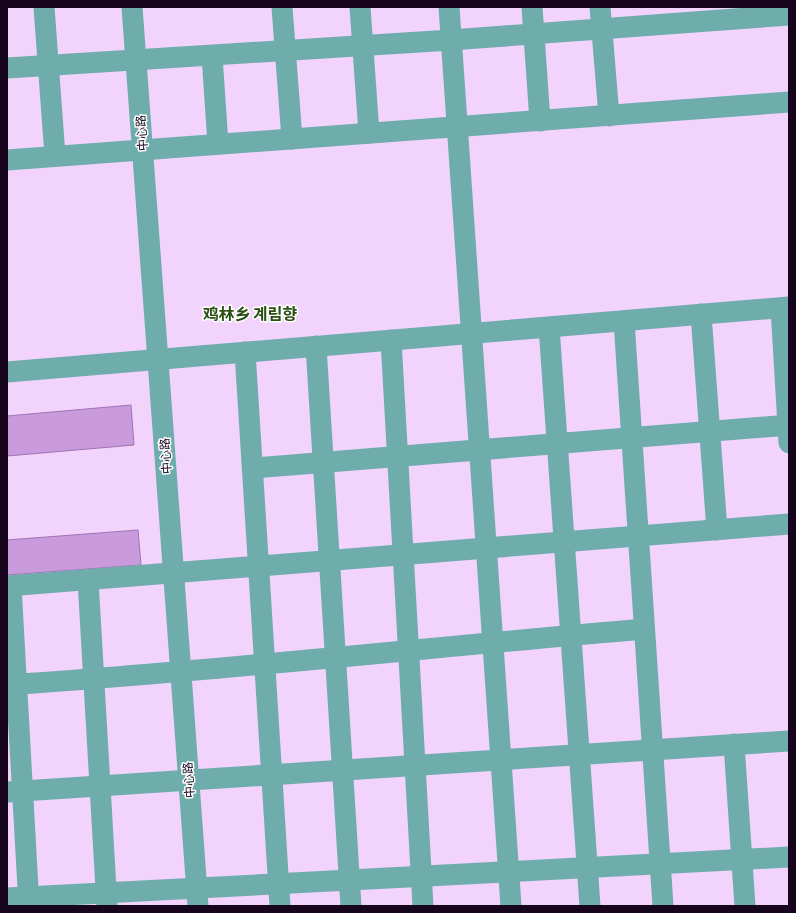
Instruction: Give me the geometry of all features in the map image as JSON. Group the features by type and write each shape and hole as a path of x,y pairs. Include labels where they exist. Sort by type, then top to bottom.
{"street":[{"path":"44,7 55,156"},
{"name":"中心路","path":"132,7 159,359 197,897"},
{"path":"282,7 292,139"},
{"path":"360,7 369,133"},
{"path":"449,7 511,906"},
{"path":"532,7 540,121"},
{"path":"600,7 609,116"},
{"path":"7,68 212,56 602,29 757,12 789,15"},
{"path":"212,56 218,144"},
{"path":"7,160 789,102"},
{"path":"7,372 785,307 789,431 710,431 253,468"},
{"path":"701,314 717,530"},
{"path":"624,321 663,906"},
{"path":"550,327 590,906"},
{"path":"391,340 423,906"},
{"path":"316,346 351,906"},
{"path":"245,352 280,906"},
{"path":"29,901 15,791 9,586 789,524"},
{"path":"88,580 107,900"},
{"path":"12,685 181,673 408,650 644,629"},
{"path":"15,791 789,741"},
{"path":"734,744 745,906"},
{"path":"7,898 29,901 197,897 279,884 789,858"}],"building":[{"path":"131,405 134,445 7,456 7,416"},
{"path":"138,530 141,565 7,575 7,540"}],"district":[{"name":"鸡林乡 계림향","path":"250,314"}]}
